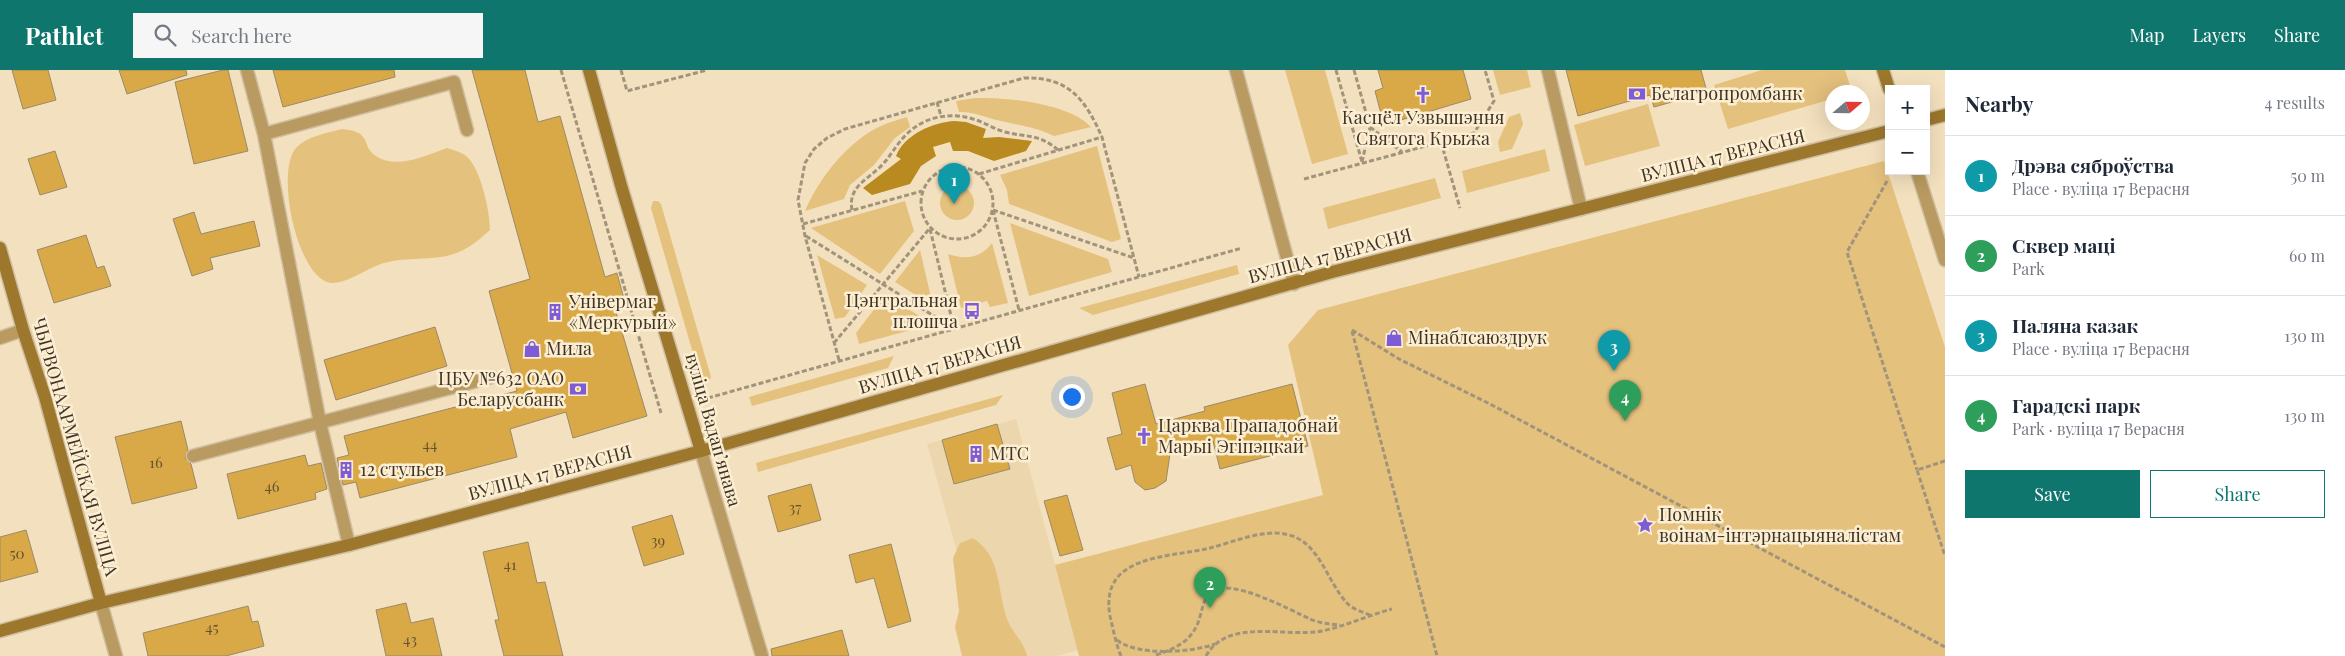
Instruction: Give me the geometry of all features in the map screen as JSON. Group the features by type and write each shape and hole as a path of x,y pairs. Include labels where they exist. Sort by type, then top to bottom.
{"street":[{"path":"247,70 264,134 320,423 349,545"},
{"name":"вуліца Вадапʼянава","path":"589,70 622,189 762,656"},
{"path":"1236,70 1294,284"},
{"path":"1548,70 1581,209"},
{"path":"1883,70 1888,85"},
{"path":"264,134 454,82 467,130"},
{"path":"1930,119 1945,115"},
{"name":"ВУЛІЦА 17 ВЕРАСНЯ","path":"0,631 101,603 349,545 701,451 1294,284 1885,132"},
{"path":"1919,175 1945,260"},
{"name":"ЧЫРВОНААРМЕЙСКАЯ ВУЛІЦА","path":"0,248 23,330 45,397 116,656"},
{"path":"0,338 23,330"},
{"path":"193,456 492,377"}],"path":[{"path":"561,70 661,413"},
{"path":"621,70 627,91 707,70"},
{"path":"1336,70 1362,162"},
{"path":"1354,70 1370,127 1362,162"},
{"path":"1304,179 1474,133 1494,101 1486,70"},
{"path":"839,360 802,224 798,200 805,163 814,149 828,138 845,129 937,102 1024,78 1048,80 1065,85 1081,98 1092,114 1102,136 1139,277"},
{"path":"937,102 941,116"},
{"path":"852,210 852,195 860,183 890,157 903,137 924,122 941,116 959,115 975,119 1004,132 1042,138 1058,150"},
{"path":"1370,127 1402,152"},
{"path":"979,174 1102,136"},
{"path":"1441,142 1460,208"},
{"path":"954,328 930,228 920,208 922,190 930,177 949,167 964,167 979,174 991,190 993,210 1019,310"},
{"path":"1887,181 1847,252 1945,556"},
{"path":"802,224 922,190"},
{"path":"993,210 1134,258"},
{"path":"930,228 939,235 961,239 982,229 989,220 993,210"},
{"path":"834,343 930,228"},
{"path":"805,236 954,328"},
{"path":"708,398 1242,248"},
{"path":"1437,656 1352,330 1399,359 1490,404 1945,647"},
{"path":"1917,470 1945,461"},
{"path":"1121,656 1108,605 1109,589 1115,578 1123,570 1146,560 1188,553 1258,535 1276,533 1290,535 1304,542 1317,557 1348,604 1370,615"},
{"path":"1156,654 1182,645 1190,638 1196,629 1205,598 1211,591 1223,586 1246,592 1315,621 1340,626"},
{"path":"1206,656 1217,644 1226,638 1245,632 1257,630 1294,634 1322,631 1392,609"},
{"path":"1115,638 1121,645 1131,651 1156,654 1174,654 1217,644"}],"shaded area":[{"path":"1285,70 1325,70 1348,154 1312,164"},
{"path":"1493,70 1527,70 1531,87 1500,95"},
{"path":"1762,70 1845,70 1850,85 1825,85 1825,101 1728,129 1714,85"},
{"path":"975,98 1019,100 1053,107 1068,112 1091,127 1054,136 1026,126 973,113 959,112 956,101"},
{"path":"1648,104 1660,146 1585,166 1574,125"},
{"path":"1520,113 1523,124 1512,149 1500,152 1498,142 1509,117"},
{"path":"907,117 910,127 895,138 874,165 850,185 844,199 805,211 826,174 846,151 869,133 884,125"},
{"path":"955,121 966,122 986,129 983,138 999,137 1032,141 1026,151 994,161 968,151 953,151 950,142 933,147 936,156 921,166 910,184 872,195 863,188 901,159 896,156 912,136 929,127"},
{"path":"342,129 359,133 363,136 371,152 384,160 393,162 412,160 447,148 466,156 476,170 484,191 490,230 468,248 450,255 384,263 337,283 331,283 319,277 308,263 299,244 293,222 289,199 288,177 290,159 301,143 318,135"},
{"path":"1097,146 1121,239 1112,242 1009,204 1007,190 1000,175"},
{"path":"1545,149 1550,171 1467,193 1462,171"},
{"path":"1884,161 1885,175 1889,175 1945,347 1945,656 1079,656 1055,565 1323,495 1288,345 1318,310"},
{"path":"1435,178 1441,198 1328,229 1323,208"},
{"path":"957,186 964,187 969,191 973,196 973,210 969,215 964,219 957,220 950,219 945,215 941,210 940,203 941,196 945,191 950,187"},
{"path":"653,201 658,201 661,204 711,377 708,383 701,381 651,208"},
{"path":"905,201 914,231 880,274 811,228"},
{"path":"1010,223 1108,259 1112,272 1029,296"},
{"path":"992,243 1008,303 990,307 987,301 961,308 948,254 960,257 978,255"},
{"path":"920,250 933,306 895,282"},
{"path":"817,255 867,285 845,317 835,319"},
{"path":"1237,265 1239,274 1093,315 1079,308"},
{"path":"885,295 933,324 859,344 856,333"},
{"path":"894,356 888,368 752,406 749,397"},
{"path":"1003,395 996,405 758,472 756,463"},
{"path":"1016,419 1078,650 1057,656 986,656 927,444"},
{"path":"973,538 982,546 994,564 1007,619 1027,656 962,656 955,627 959,611 953,558 960,543"}],"building":[{"path":"12,70 48,70 56,100 23,109"},
{"path":"119,70 186,70 187,75 127,94"},
{"path":"228,70 248,151 194,164 175,82"},
{"path":"273,70 394,70 395,77 283,107"},
{"path":"472,70 525,70 538,122 560,116 605,277 617,273 624,299 613,302 647,416 573,438 566,412 510,429 517,457 360,498 356,482 343,485 337,458 349,455 344,436 517,391 489,291 530,279"},
{"name":"Касцёл Узвышэння Святога Крыжа","path":"1378,70 1463,70 1471,99 1384,125 1375,91 1383,88"},
{"name":"Белагропромбанк","path":"1566,70 1701,70 1707,92 1654,107 1650,95 1578,116"},
{"path":"55,151 67,187 40,195 28,159"},
{"path":"194,212 201,234 254,221 260,246 210,258 213,269 192,276 173,219"},
{"path":"86,235 97,268 104,266 111,286 54,303 37,250"},
{"path":"435,327 447,366 336,400 324,360"},
{"path":"1145,384 1156,424 1205,411 1204,407 1292,384 1308,446 1220,469 1213,441 1170,454 1166,481 1155,488 1145,490 1135,482 1131,465 1116,470 1107,438 1122,434 1112,393"},
{"path":"181,421 188,450 185,458 191,464 197,488 132,504 115,437"},
{"name":"МТС","path":"997,424 1010,469 954,484 942,440"},
{"path":"305,455 308,466 321,463 327,489 315,493 316,499 238,519 227,474"},
{"path":"811,484 821,520 778,532 768,496"},
{"path":"1067,495 1083,550 1060,556 1044,501"},
{"path":"672,515 684,554 644,566 632,527"},
{"path":"26,530 38,572 0,582 0,537"},
{"path":"528,542 537,583 545,582 563,656 504,656 495,620 499,620 483,552"},
{"path":"891,544 911,621 888,628 874,578 856,583 849,555"},
{"path":"406,603 411,623 433,618 442,656 386,656 376,610"},
{"path":"248,606 252,622 258,621 264,646 226,656 148,656 143,633"},
{"path":"842,630 849,656 772,656 771,649"}],"place":[{"name":"Белагропромбанк","path":"1637,94"},
{"name":"Касцёл Узвышэння Святога Крыжа","path":"1423,95"},
{"name":"Дрэва сяброўства","path":"954,204"},
{"name":"Цэнтральная плошча","path":"972,311"},
{"name":"Універмаг «Меркурый»","path":"555,312"},
{"name":"Мінаблсаюздрук","path":"1394,338"},
{"name":"Мила","path":"532,349"},
{"name":"Паляна казак","path":"1614,371"},
{"name":"ЦБУ №632 ОАО Беларусбанк","path":"578,389"},
{"name":"Гарадскі парк","path":"1625,421"},
{"name":"Царква Прападобнай Марыі Эгіпэцкай","path":"1144,436"},
{"name":"МТС","path":"976,454"},
{"name":"12 стульев","path":"346,470"},
{"name":"Помнік воінам-інтэрнацыяналістам","path":"1645,525"},
{"name":"Сквер маці","path":"1210,608"}]}
